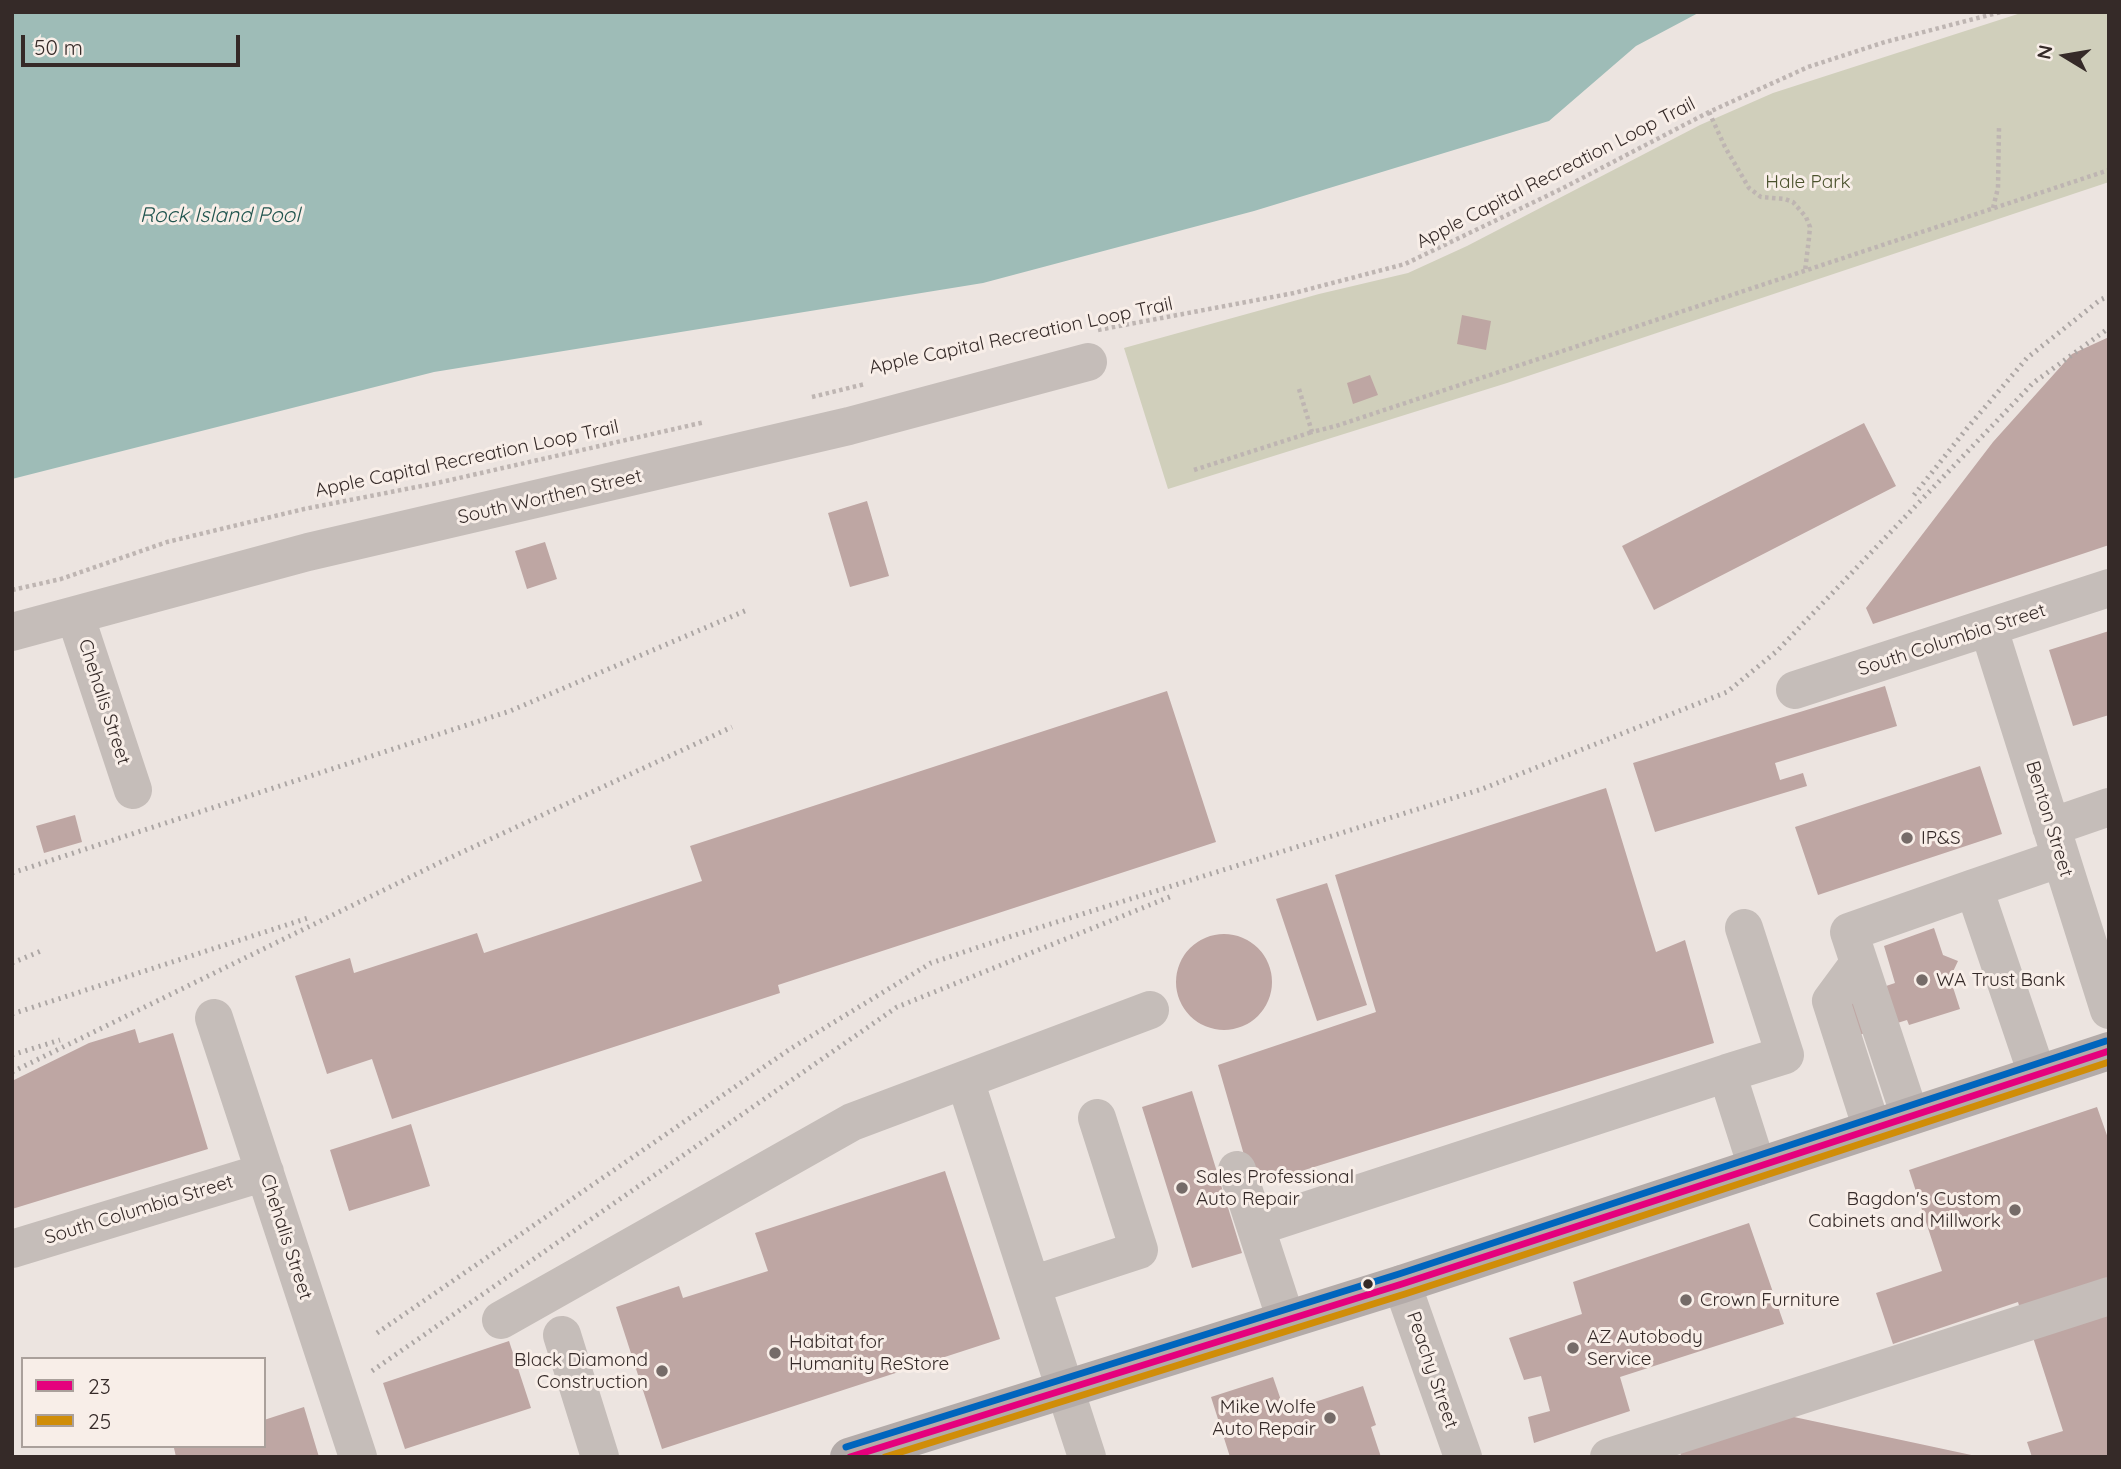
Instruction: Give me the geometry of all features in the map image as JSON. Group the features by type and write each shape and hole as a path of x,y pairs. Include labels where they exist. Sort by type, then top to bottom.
{"main road":[{"path":"849,1457 1402,1284 2109,1051"}],"street":[{"name":"South Worthen Street","path":"12,632 308,552 849,426 1090,347"},
{"name":"South Columbia Street","path":"1795,690 2109,588"},
{"name":"Chehalis Street","path":"75,615 133,790"},
{"name":"Benton Street","path":"1989,629 2109,1010"},
{"path":"1910,1116 1849,932 1974,888 2056,842 2109,807"},
{"path":"1974,888 2037,1074"},
{"path":"1255,1227 1786,1055 1744,928"},
{"path":"1859,963 1831,1001 1872,1129"},
{"path":"501,1320 852,1122 1150,1010"},
{"name":"Chehalis Street","path":"214,1018 358,1457"},
{"path":"1727,1073 1757,1167"},
{"path":"965,1080 1087,1457"},
{"path":"1032,1285 1139,1250 1097,1118"},
{"path":"1237,1170 1286,1320"},
{"name":"South Columbia Street","path":"12,1249 265,1171"},
{"name":"Peachy Street","path":"1402,1284 1463,1457"},
{"path":"1609,1457 1670,1447 2109,1296"},
{"path":"562,1335 600,1457"}],"path":[{"name":"Apple Capital Recreation Loop Trail","path":"1090,347 1405,264 1561,189 1709,112 1808,67 1885,42 2001,12"},
{"path":"1709,112 1725,147 1754,193 1761,197 1793,202 1806,217 1810,238 1805,271"},
{"path":"1993,209 1998,188 1999,127"},
{"path":"1194,470 1336,426 2109,170"},
{"name":"Apple Capital Recreation Loop Trail","path":"803,399 867,383"},
{"path":"1298,389 1312,432"},
{"name":"Apple Capital Recreation Loop Trail","path":"12,590 61,579 167,542 204,533 711,421"}],"green space":[{"name":"Hale Park","path":"2024,12 2109,12 2109,182 1507,383 1168,489 1124,348 1319,294 1408,273 1467,246 1700,125 1773,93"}],"water":[{"name":"Rock Island Pool","path":"12,12 1700,12 1636,46 1549,121 1254,211 983,283 434,372 12,479"}],"building":[{"path":"1462,315 1491,321 1486,350 1457,344"},
{"path":"2109,337 2109,545 1873,624 1866,608 1993,442 2072,354"},
{"path":"1370,375 1378,395 1353,404 1347,383"},
{"path":"1864,423 1896,486 1654,610 1622,546"},
{"path":"867,501 889,576 850,587 828,513"},
{"path":"545,542 557,579 527,589 515,551"},
{"path":"2109,631 2109,715 2073,726 2049,650"},
{"path":"1885,686 1897,726 1775,763 1780,780 1803,773 1807,786 1655,832 1633,763"},
{"path":"1167,691 1216,842 778,985 780,993 392,1119 372,1059 327,1074 295,976 350,958 354,973 477,933 484,953 702,881 690,846"},
{"path":"1980,766 2002,834 1818,895 1795,827"},
{"path":"1606,788 1656,952 1685,940 1714,1043 1253,1186 1218,1065 1376,1012 1335,875"},
{"path":"75,815 82,842 44,853 36,826"},
{"path":"1327,883 1367,1005 1317,1021 1276,899"},
{"name":"WA Trust Bank","path":"1934,928 1943,955 1958,961 1950,978 1960,1009 1909,1025 1907,1020 1859,1035 1847,999 1895,983 1884,946"},
{"path":"1224,934 1242,938 1258,948 1268,964 1272,982 1268,1000 1258,1016 1242,1026 1224,1030 1206,1026 1190,1016 1180,1000 1176,982 1180,964 1190,948 1206,938"},
{"path":"135,1029 139,1043 173,1033 208,1149 12,1209 12,1081 89,1043"},
{"path":"1192,1091 1242,1253 1192,1268 1142,1107"},
{"name":"Bagdon's Custom Cabinets and Millwork","path":"2097,1107 2109,1141 2109,1280 2020,1309 2018,1302 1893,1344 1876,1293 1942,1271 1909,1170"},
{"path":"411,1124 430,1186 349,1211 330,1150"},
{"path":"945,1171 1000,1339 662,1449 616,1307 679,1286 683,1298 768,1271 755,1233"},
{"name":"Crown Furniture","path":"1749,1223 1784,1324 1620,1377 1630,1411 1534,1443 1528,1417 1550,1411 1541,1376 1524,1380 1509,1338 1582,1314 1573,1282"},
{"path":"2109,1303 2109,1457 2032,1457 2027,1442 2063,1431 2030,1328"},
{"path":"509,1341 531,1408 405,1449 383,1383"},
{"path":"1273,1377 1285,1412 1363,1386 1376,1425 1371,1427 1381,1457 1230,1457 1211,1397"},
{"path":"304,1407 319,1457 176,1457 174,1448 266,1448 266,1419"},
{"path":"1780,1414 1976,1457 1680,1457 1683,1445"}],"railway":[{"path":"1914,495 2027,358 2100,300 2109,296"},
{"path":"377,1333 790,1049 931,963 1482,789 1727,692 1777,651 2033,383 2109,328"},
{"path":"12,873 510,711 747,610"},
{"path":"12,1072 443,861 732,727"},
{"path":"372,1371 897,1007 1172,896"},
{"path":"12,1014 311,917"},
{"path":"12,963 41,951"},
{"path":"12,1055 60,1040"}],"transit line":[{"path":"846,1447 1399,1274 2106,1041"},
{"name":"23","path":"850,1457 1402,1284 2109,1051"},
{"name":"25","path":"885,1457 1405,1294 2109,1062"}],"place":[{"name":"IP&S","path":"1907,838"},
{"name":"WA Trust Bank","path":"1922,980"},
{"name":"Sales Professional Auto Repair","path":"1182,1188"},
{"name":"Bagdon's Custom Cabinets and Millwork","path":"2015,1210"},
{"name":"Crown Furniture","path":"1686,1300"},
{"name":"AZ Autobody Service","path":"1573,1348"},
{"name":"Habitat for Humanity ReStore","path":"775,1353"},
{"name":"Black Diamond Construction","path":"662,1371"},
{"name":"Mike Wolfe Auto Repair","path":"1330,1418"}]}
